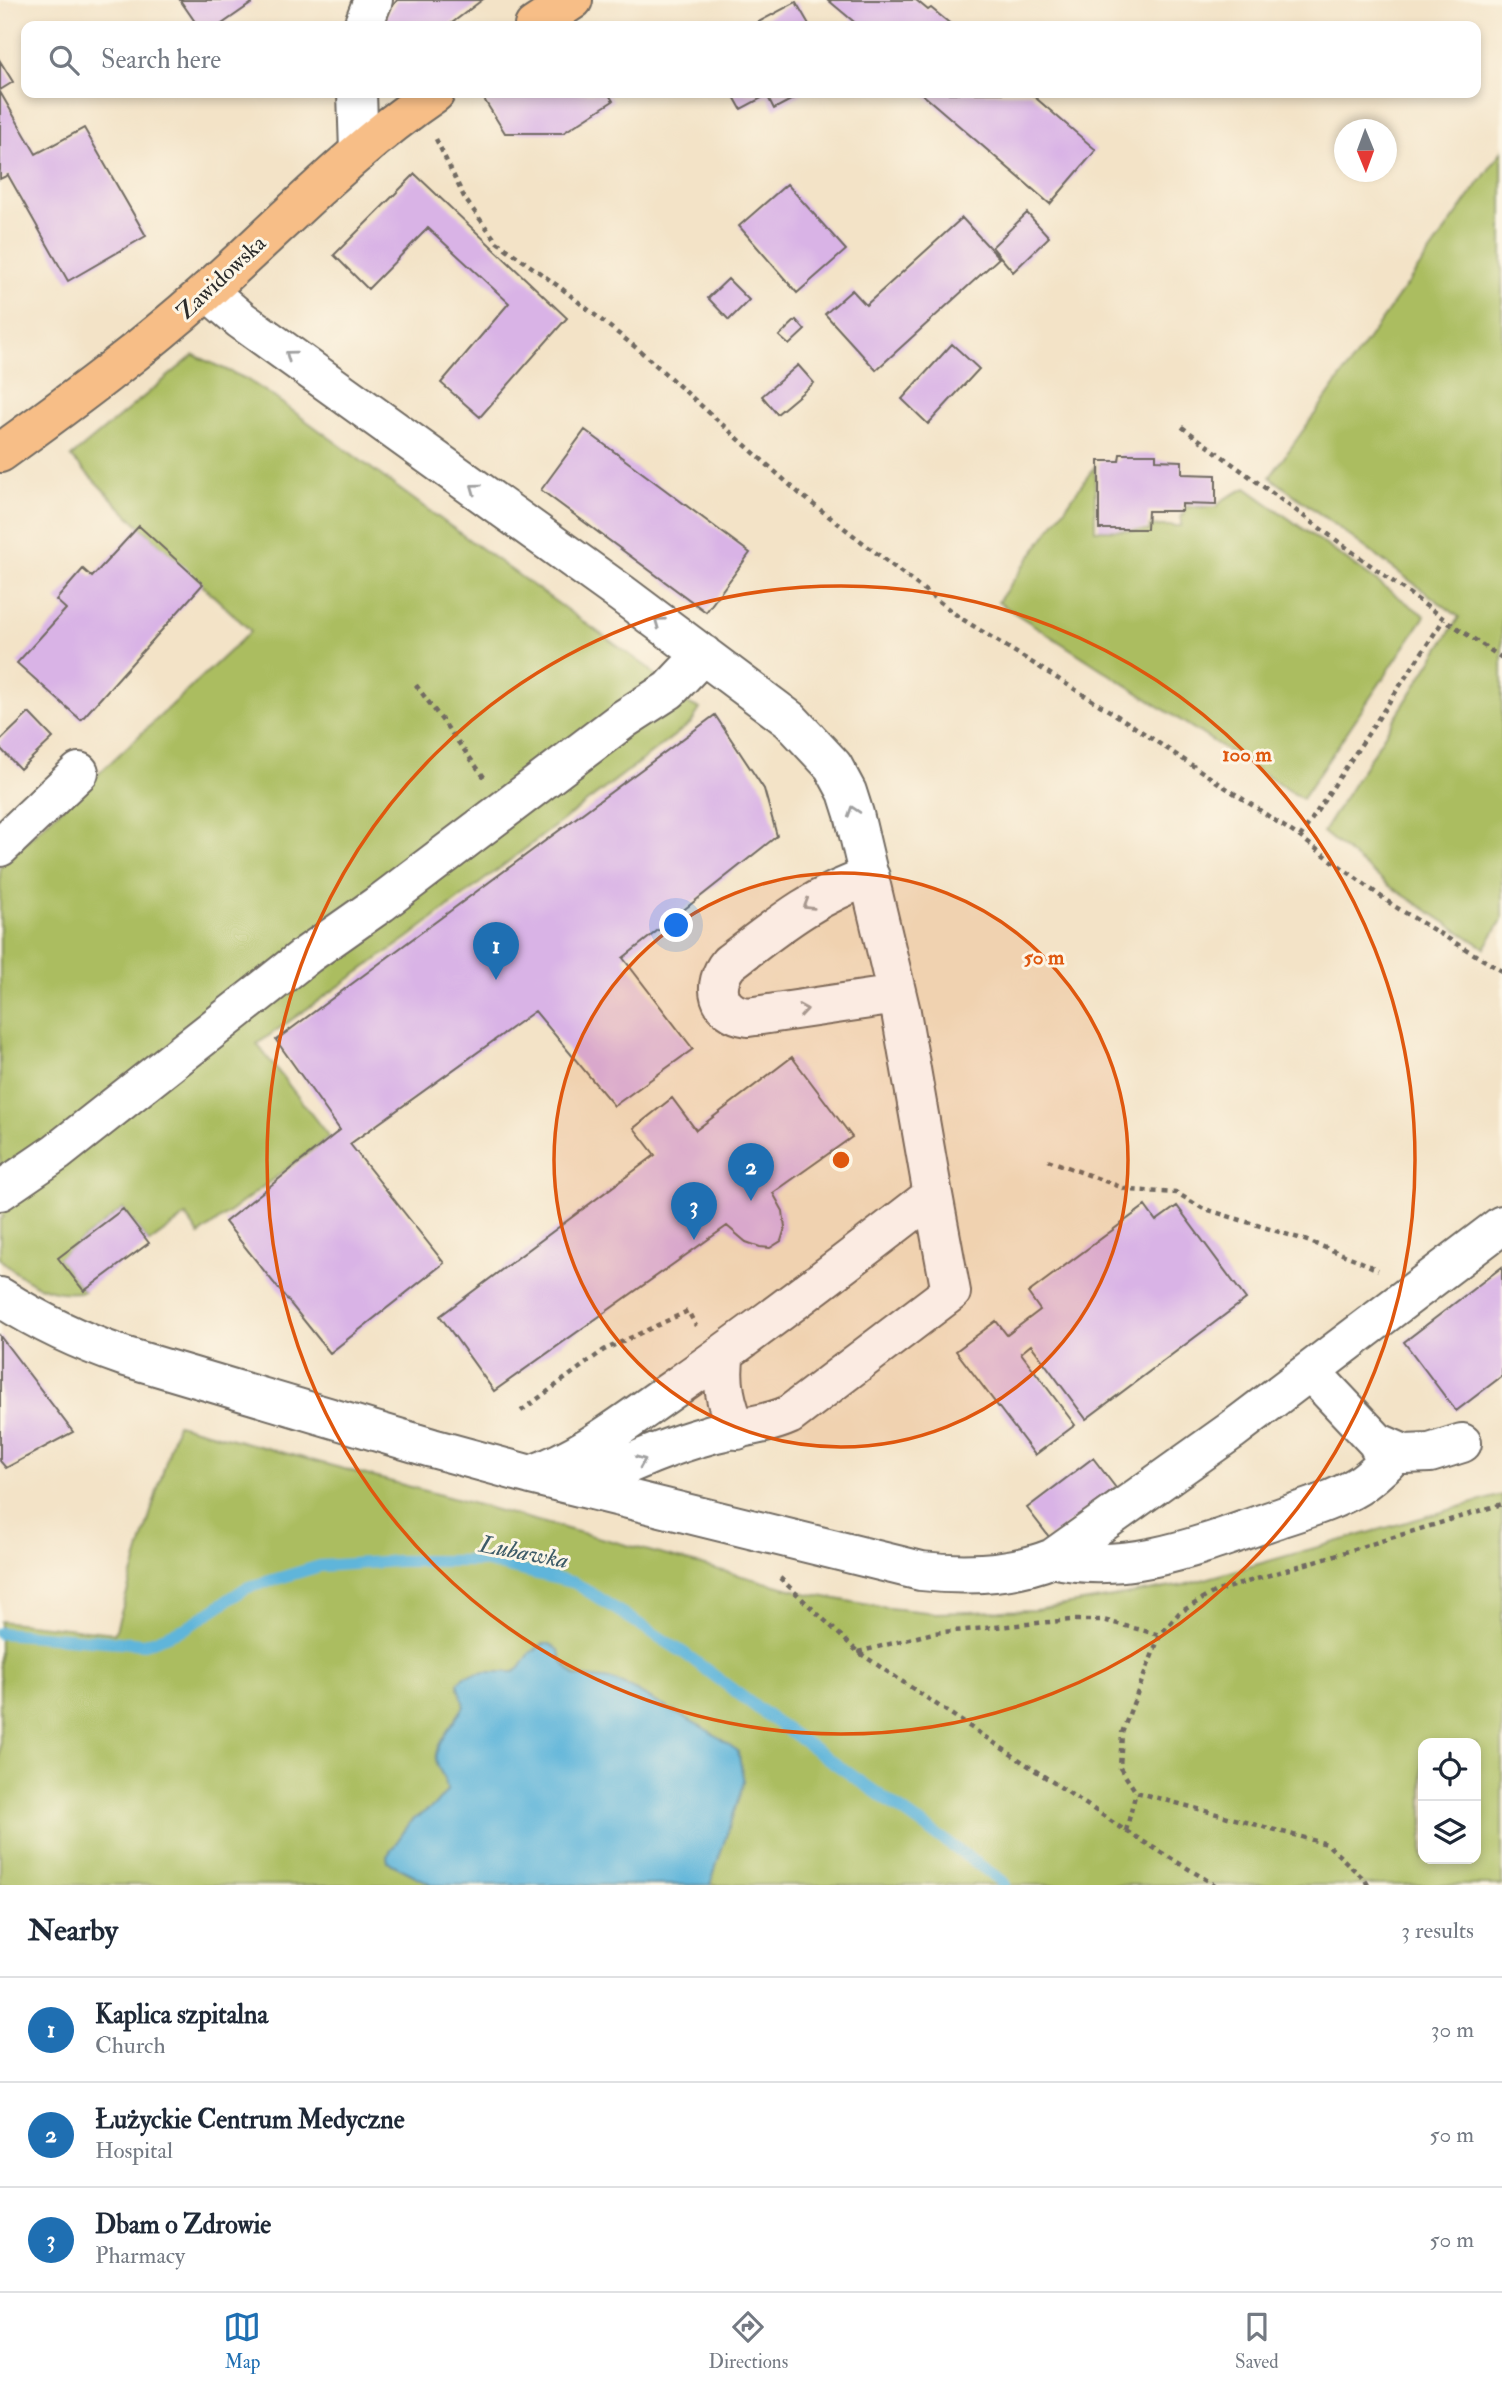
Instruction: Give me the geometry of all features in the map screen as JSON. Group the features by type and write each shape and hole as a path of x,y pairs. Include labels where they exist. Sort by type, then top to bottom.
{"main road":[{"path":"542,21 573,0"},
{"name":"Zawidowska","path":"0,453 62,409 159,333 359,151 426,99"}],"street":[{"path":"365,21 373,0"},
{"path":"357,98 359,151"},
{"path":"207,291 241,320 703,654 790,720 833,766 855,814 897,995 951,1292 802,1407 777,1420 693,1439 577,1486"},
{"path":"0,1191 100,1119 307,955 381,903 624,719 669,690 703,654"},
{"path":"0,847 79,772"},
{"path":"870,877 845,885 804,907 729,963 721,973 721,1000 736,1016 748,1017 897,995"},
{"path":"531,1475 559,1465 585,1450 719,1357 933,1195"},
{"path":"0,1297 50,1326 123,1356 531,1475 921,1571 1009,1571 1031,1567 1054,1558 1231,1431 1502,1225"},
{"path":"719,1357 723,1365 724,1390 737,1430"},
{"path":"1054,1558 1075,1563 1139,1559 1184,1550 1318,1505 1359,1485 1387,1462 1377,1441 1310,1371"},
{"path":"1377,1441 1404,1454 1430,1453 1462,1443"}],"path":[{"path":"426,99 441,146 465,199 497,242 561,288 639,350 800,494 959,617 1124,720 1300,836 1394,906 1502,971"},
{"path":"1182,427 1444,619 1502,658"},
{"path":"1300,836 1444,619"},
{"path":"416,685 507,809"},
{"path":"1048,1160 1129,1190 1177,1193 1202,1208 1302,1239 1355,1259 1416,1290"},
{"path":"522,1411 604,1350 688,1311 719,1357"},
{"path":"1368,1885 1327,1844 1136,1792 1120,1768 1122,1732 1160,1636 1179,1614 1213,1592 1502,1504"},
{"path":"776,1574 858,1652 1126,1831 1215,1885"},
{"path":"858,1652 933,1633 1070,1620 1103,1620 1160,1636"},
{"path":"1126,1831 1136,1792"}],"green space":[{"path":"1502,151 1502,920 1485,948 1388,885 1323,832 1459,617 1270,477"},
{"path":"194,355 246,379 271,395 647,667 679,699 700,709 691,723 409,937 257,1044 329,1137 199,1235 186,1216 149,1243 123,1209 59,1258 84,1291 60,1292 28,1281 0,1259 0,1219 4,1217 0,1212 0,866 251,631 139,526 71,457"},
{"path":"1095,466 1095,530 1149,531 1150,526 1181,526 1181,515 1184,515 1185,507 1216,507 1224,499 1246,488 1425,616 1302,799 998,602"},
{"path":"177,1424 809,1594 880,1607 935,1613 1035,1610 1184,1585 1502,1495 1502,1885 0,1885 0,1621 115,1633"}],"water":[{"path":"543,1644 550,1644 559,1651 562,1662 575,1676 612,1680 627,1686 706,1729 738,1751 744,1782 710,1885 433,1885 388,1862 387,1856 412,1820 435,1805 447,1791 436,1754 464,1706 458,1683 464,1676 486,1672 514,1672 530,1653"}],"building":[{"path":"180,0 249,0 252,3 226,21 195,21"},
{"path":"397,0 482,0 455,21 383,21"},
{"path":"828,0 916,0 947,21 853,21"},
{"path":"796,2 807,21 760,21"},
{"path":"0,61 13,82 0,90"},
{"path":"0,92 36,154 84,128 146,236 68,281 8,175 0,179"},
{"path":"483,98 611,98 613,101 563,133 505,133"},
{"path":"735,98 761,98 741,109"},
{"path":"768,98 795,98 774,109"},
{"path":"927,98 1036,98 1096,150 1050,204"},
{"path":"415,174 567,318 480,417 441,383 509,303 428,228 368,289 334,255"},
{"path":"787,184 846,250 797,293 739,226"},
{"path":"1027,213 1049,237 1013,272 992,247"},
{"path":"962,218 999,258 876,370 825,314 852,290 866,305"},
{"path":"728,279 749,300 729,320 708,298"},
{"path":"796,320 805,330 789,345 779,336"},
{"path":"952,344 979,369 928,424 902,399"},
{"path":"798,365 814,383 777,414 762,396"},
{"path":"585,430 750,553 706,612 541,490"},
{"path":"1120,454 1156,454 1156,460 1182,461 1182,474 1216,475 1216,505 1182,504 1182,511 1148,511 1147,529 1099,529 1099,461 1119,461"},
{"path":"139,526 203,584 81,720 17,663 66,609 56,600 83,569 92,577"},
{"path":"29,713 53,738 20,769 0,748 0,741"},
{"path":"715,715 764,789 777,836 623,958 693,1049 614,1106 535,1011 350,1144 444,1263 330,1353 225,1222 340,1130 276,1040"},
{"path":"792,1057 852,1137 773,1193 783,1211 785,1228 781,1241 770,1248 760,1247 746,1242 727,1226 494,1391 440,1316 655,1155 634,1128 672,1098 696,1130"},
{"path":"1145,1206 1156,1221 1177,1206 1246,1299 1086,1419 1031,1345 1021,1353 1075,1425 1035,1455 956,1351 996,1321 1007,1335 1040,1310 1028,1293"},
{"path":"123,1209 149,1243 84,1291 58,1258"},
{"path":"1502,1267 1502,1376 1456,1411 1404,1342"},
{"path":"0,1336 73,1432 6,1468 0,1461"},
{"path":"1093,1458 1116,1488 1050,1538 1027,1508"}],"waterway":[{"name":"Lubawka","path":"0,1633 145,1644 186,1628 246,1588 320,1566 398,1561 482,1561 575,1583 684,1653 1004,1885"}],"place":[{"name":"Kaplica szpitalna","path":"496,980"},
{"name":"Łużyckie Centrum Medyczne","path":"751,1201"},
{"name":"Dbam o Zdrowie","path":"694,1240"}]}
